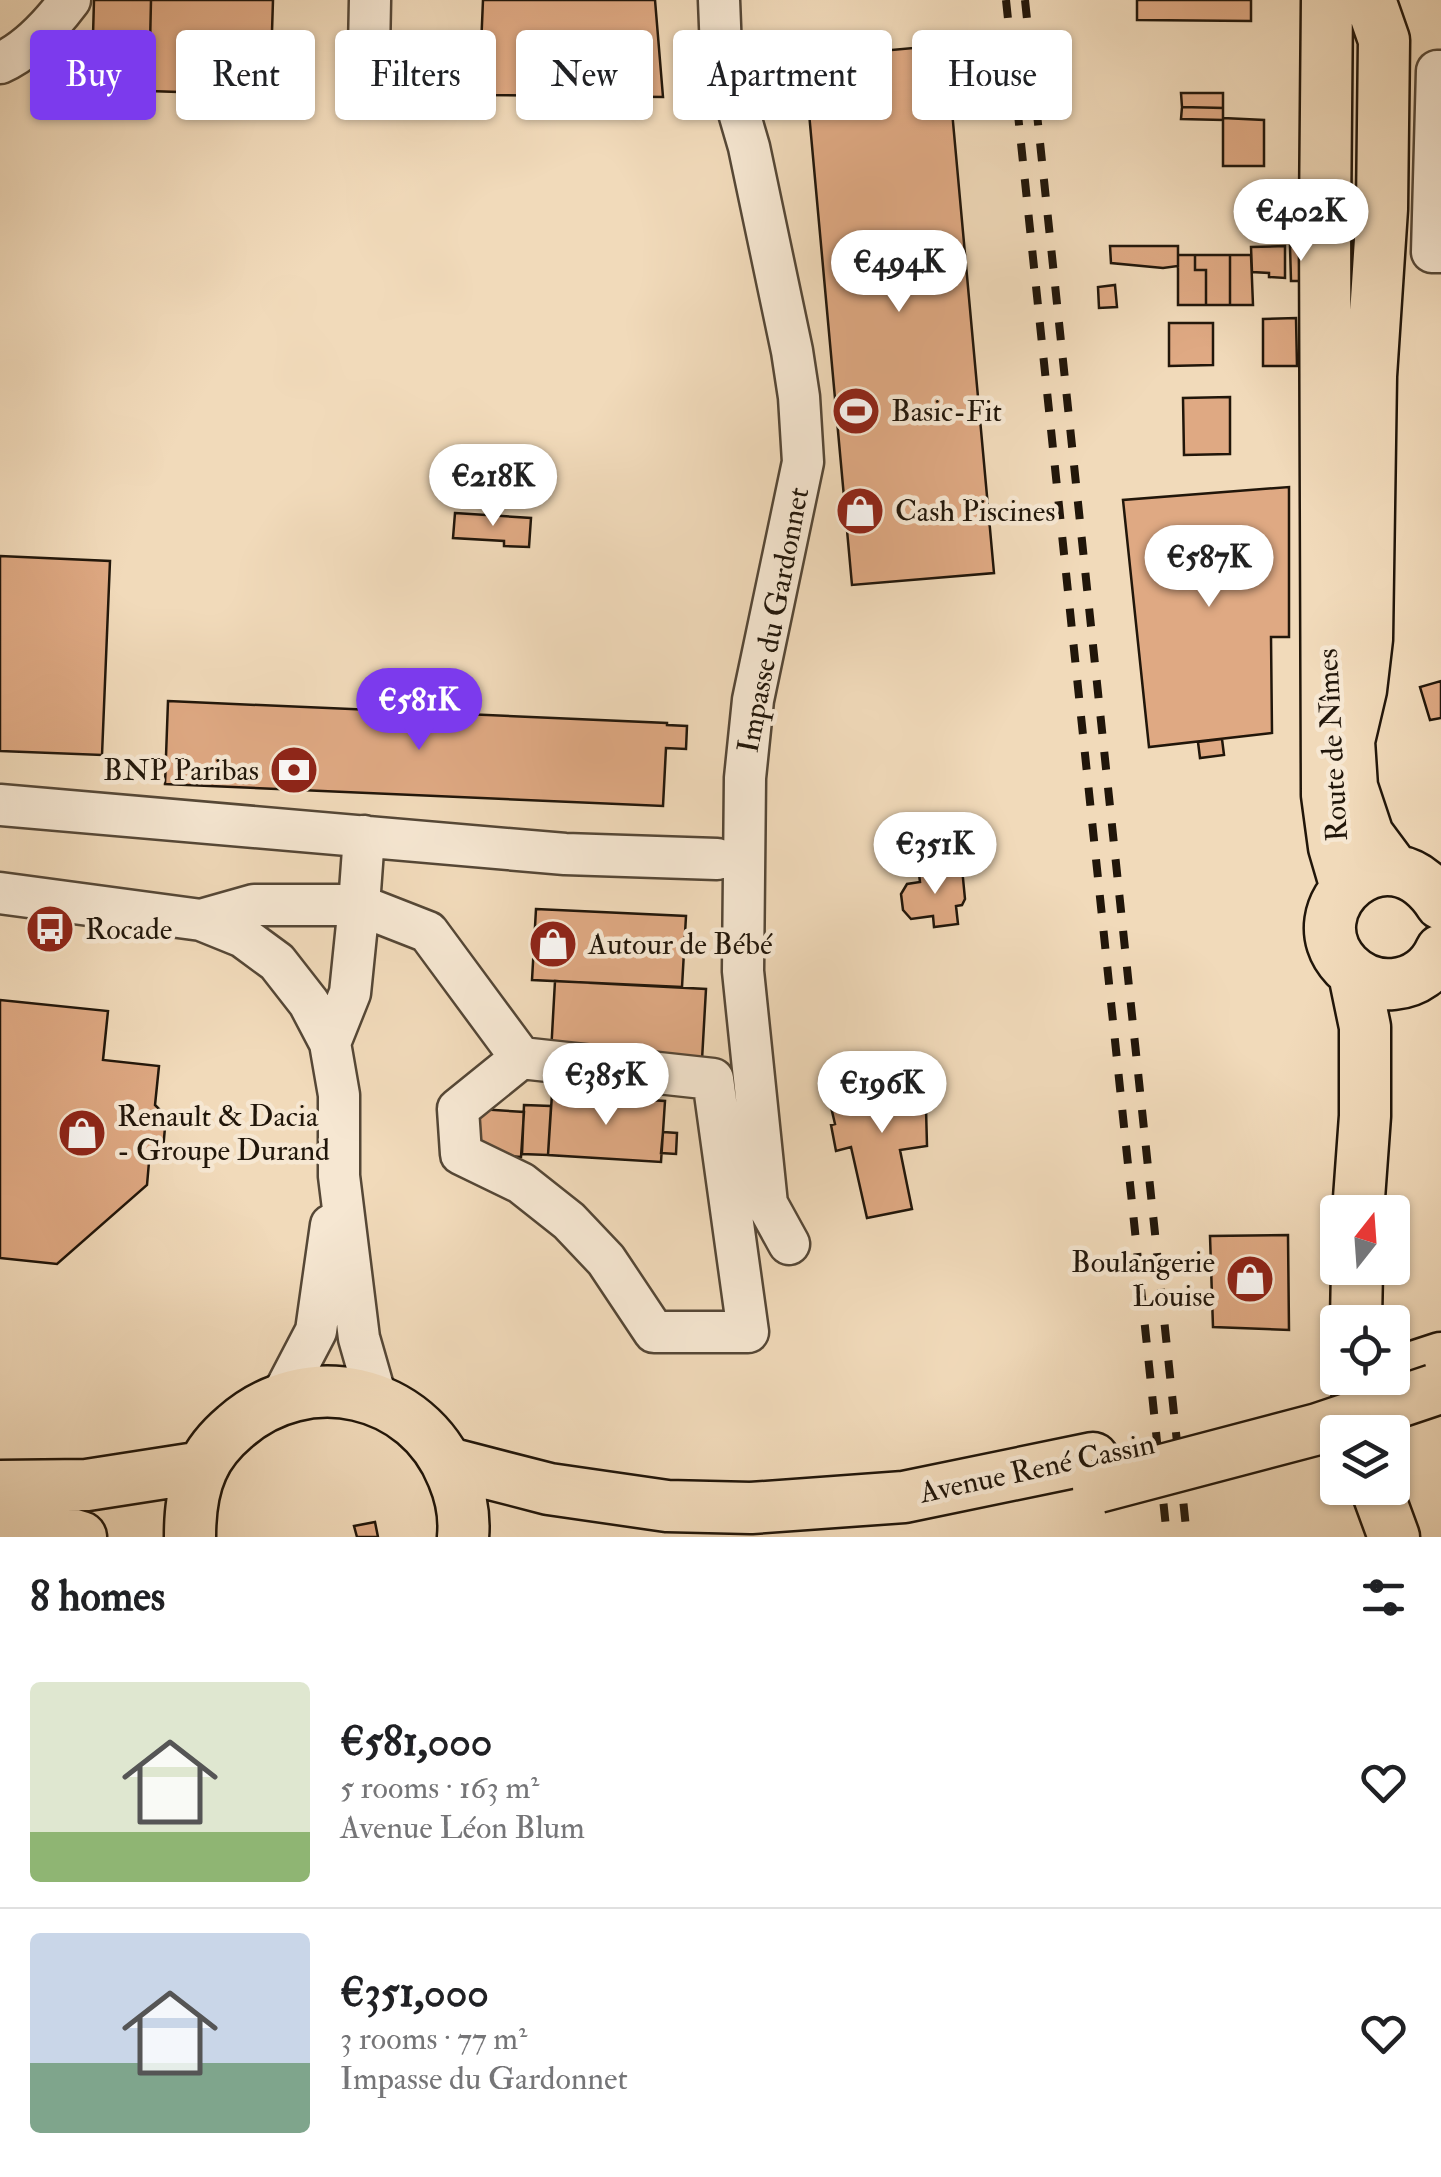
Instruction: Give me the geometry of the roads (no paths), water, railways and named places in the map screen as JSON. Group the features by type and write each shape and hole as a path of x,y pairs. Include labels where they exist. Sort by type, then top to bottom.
{"main road":[{"name":"Route de Nîmes","path":"1328,0 1327,795 1334,847 1346,888"},
{"name":"Route de Nîmes","path":"1370,0 1384,40 1382,209 1371,376 1368,639 1349,740 1352,787 1368,835 1427,888"},
{"path":"1427,888 1376,871 1346,888 1335,904 1330,923 1332,942 1340,960 1368,982 1383,985 1427,965"},
{"path":"1365,1116 1427,965"},
{"path":"1354,974 1365,1027 1365,1116 1359,1195"},
{"name":"Avenue René Cassin","path":"448,1463 549,1489 667,1506 752,1508 904,1497 1096,1472 1318,1429 1428,1374"},
{"path":"190,1537 191,1505 203,1467 223,1438 249,1414 281,1398 313,1391 346,1392 378,1401 406,1416 430,1437 448,1463 460,1493 463,1537"},
{"name":"Avenue René Cassin","path":"745,1537 1009,1508 1096,1472 1331,1395"},
{"path":"0,1486 87,1485 203,1467"},
{"path":"1357,1505 1360,1537"},
{"path":"1382,1505 1394,1537"},
{"path":"0,1512 80,1537"}],"street":[{"path":"0,63 16,56 70,0"},
{"path":"369,30 370,0"},
{"name":"Impasse du Gardonnet","path":"719,0 721,51 748,147 792,351 804,462 753,700 745,778 744,971 767,1204 789,1244"},
{"path":"1441,71 1437,71 1432,252 1441,252"},
{"path":"0,805 565,854 717,859"},
{"path":"330,1043 350,993 364,836"},
{"path":"0,894 201,920 243,938 277,962 310,1003 330,1043 338,1095 339,1176 359,1338 378,1401"},
{"path":"201,920 254,905 359,905 428,932 521,1058 713,1078 748,1332 654,1332 606,1260 569,1221 521,1183 461,1154 458,1109 521,1058"},
{"path":"281,1398 316,1331 339,1176"}],"railway":[{"path":"1006,0 1167,1537"},
{"path":"1025,0 1187,1537"}],"place":[{"name":"Basic-Fit","path":"856,411"},
{"name":"Cash Piscines","path":"860,511"},
{"name":"BNP Paribas","path":"294,770"},
{"name":"Rocade","path":"50,929"},
{"name":"Autour de Bébé","path":"553,944"},
{"name":"Renault & Dacia - Groupe Durand","path":"82,1133"},
{"name":"Boulangerie Louise","path":"1250,1279"}]}
